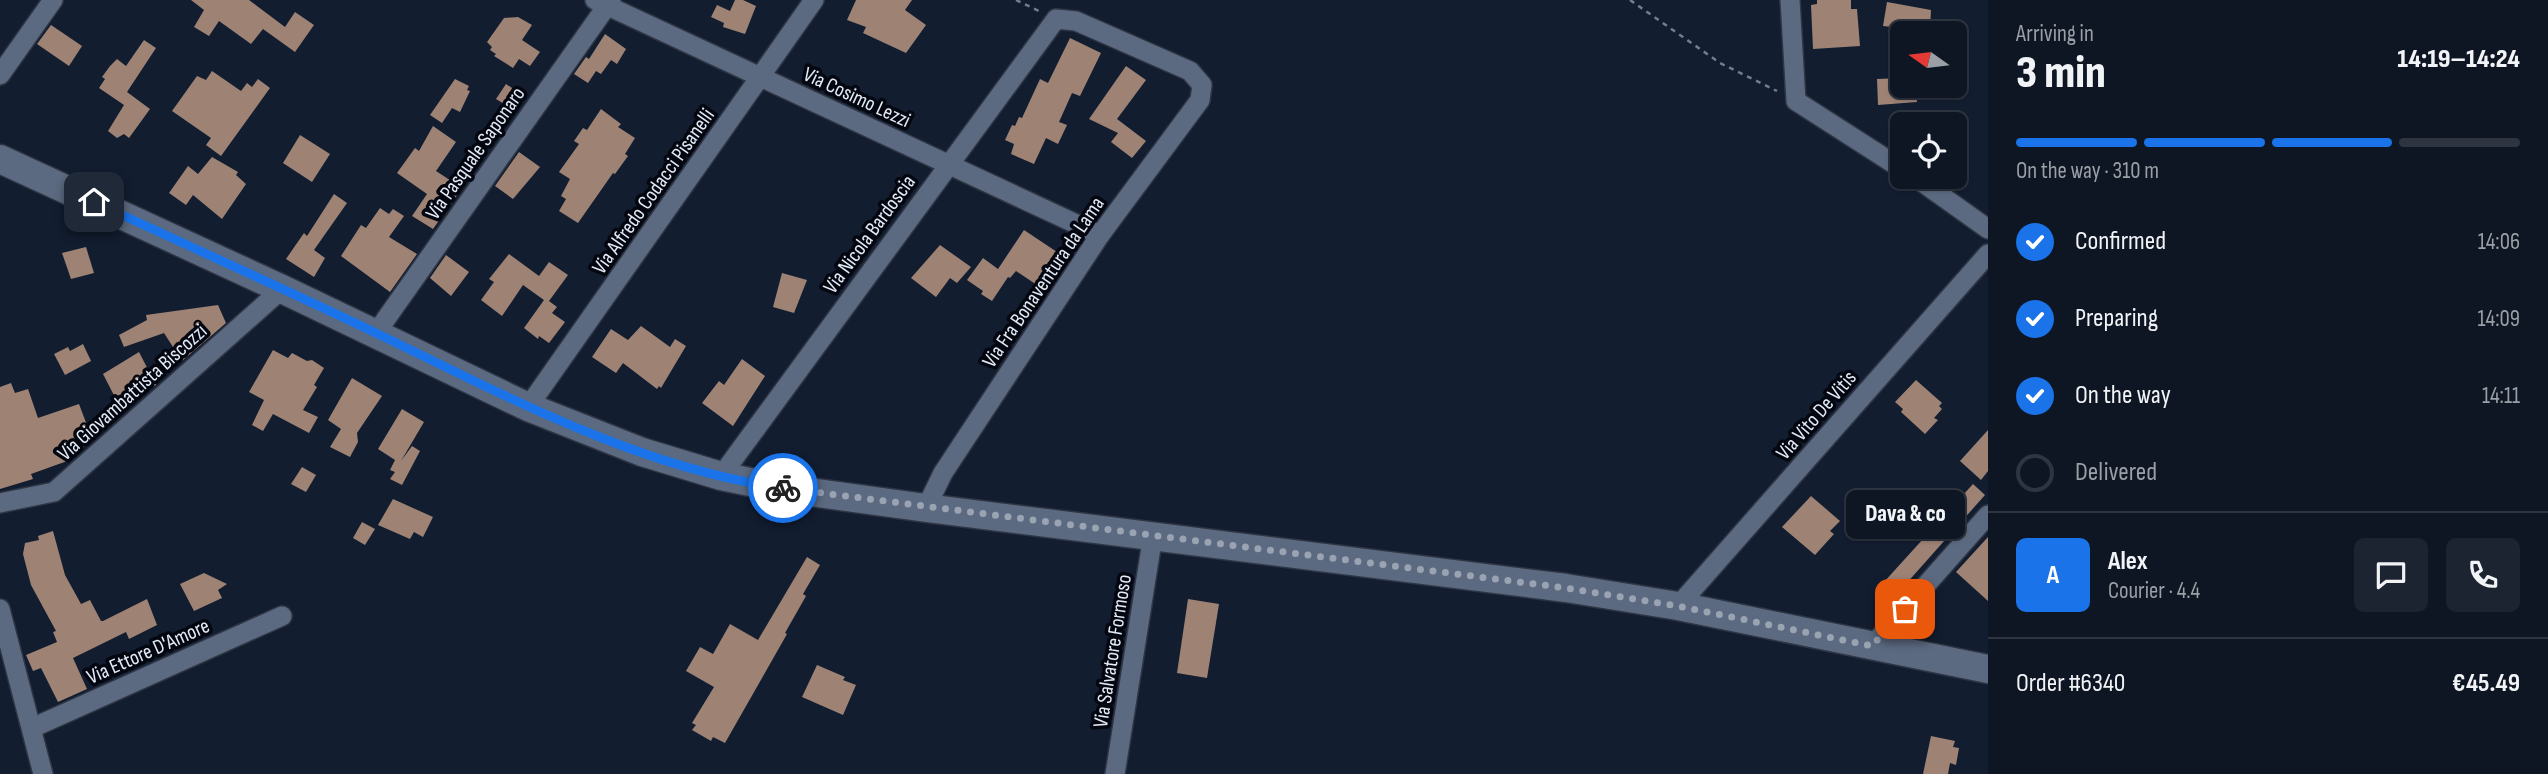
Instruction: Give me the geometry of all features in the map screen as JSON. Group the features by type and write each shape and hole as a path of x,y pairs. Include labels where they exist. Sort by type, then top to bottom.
{"main road":[{"path":"0,159 376,333 528,407 642,452 721,476 774,487 926,508 1566,588 1678,606 1988,669"}],"street":[{"path":"0,75 53,0"},
{"name":"Via Alfredo Codacci Pisanelli","path":"528,407 814,0"},
{"path":"1790,0 1796,101 1890,161"},
{"name":"Via Cosimo Lezzi","path":"604,2 1100,235"},
{"name":"Via Pasquale Saponaro","path":"376,333 604,2"},
{"name":"Via Fra Bonaventura da Lama","path":"926,508 943,473 1100,235 1200,100 1202,85 1190,71 1076,21 1056,19"},
{"name":"Via Nicola Bardoscia","path":"721,476 1056,19"},
{"path":"1932,189 1988,229"},
{"name":"Via Vito De Vitis","path":"1678,606 1988,254"},
{"name":"Via Giovambattista Biscozzi","path":"0,503 54,492 282,289"},
{"path":"1872,646 1988,515"},
{"name":"Via Salvatore Formoso","path":"1115,774 1153,535"},
{"path":"0,609 43,774"},
{"name":"Via Ettore D'Amore","path":"32,728 282,616"}],"path":[{"path":"1016,0 1056,19"},
{"path":"1630,0 1720,63 1796,101"}],"building":[{"path":"191,0 249,0 285,27 295,12 314,25 295,52 263,29 251,44 219,21 209,36 194,27 204,10"},
{"path":"735,0 743,0 756,6 745,34 723,27 724,23 711,17 717,5 730,11"},
{"path":"856,0 912,0 905,10 926,25 906,53 863,33 866,27 847,20"},
{"path":"1817,0 1851,0 1851,9 1857,9 1860,46 1813,49 1811,5 1817,4"},
{"path":"1887,2 1931,10 1930,21 1890,21 1890,27 1883,26"},
{"path":"518,17 532,25 522,40 540,52 530,66 519,59 513,68 494,56 496,54 490,50 492,47 487,42 504,18"},
{"path":"51,25 82,46 69,66 37,44"},
{"path":"605,34 626,49 617,64 611,60 601,74 596,71 588,83 574,74 586,57 589,59"},
{"path":"1070,38 1101,53 1080,96 1072,93 1059,122 1067,125 1058,144 1046,138 1034,164 1011,154 1014,144 1005,140 1012,125 1015,126 1019,117 1022,118 1040,79 1048,83"},
{"path":"144,40 156,48 127,92 150,109 129,138 124,134 117,138 108,131 124,105 99,88 105,79 102,77 117,59 126,66"},
{"path":"1126,66 1146,80 1117,119 1146,141 1132,158 1111,142 1118,133 1089,119"},
{"path":"212,71 241,91 247,83 252,87 258,79 270,88 221,156 206,145 211,138 172,111 197,76 206,80"},
{"path":"1890,78 1890,98 1917,98 1917,102 1878,105 1877,79"},
{"path":"455,79 469,86 467,90 470,91 460,112 452,108 442,123 430,115"},
{"path":"506,84 521,94 511,108 496,99"},
{"path":"601,109 621,124 618,127 635,138 625,154 628,156 578,223 559,211 566,199 561,196 570,179 559,172 579,144 574,141 583,128 587,130"},
{"path":"433,126 456,142 436,171 462,188 433,229 412,216 427,194 397,173 415,148 419,151"},
{"path":"300,135 330,154 312,182 283,163"},
{"path":"519,152 540,167 513,199 495,186"},
{"path":"212,157 238,172 236,175 246,184 222,219 193,195 186,205 169,193 188,166 198,174"},
{"path":"334,194 347,203 314,250 325,258 314,277 286,259 304,233 307,236"},
{"path":"380,208 389,214 393,209 404,216 389,237 417,254 390,292 341,256 361,225 366,228"},
{"path":"1024,230 1060,254 1040,287 1016,271 1008,277 992,301 967,280 983,258 998,269"},
{"path":"940,245 971,267 957,283 950,278 936,297 911,278"},
{"path":"86,247 94,273 71,279 62,253"},
{"path":"509,254 539,276 549,262 568,275 549,301 557,307 552,313 565,322 549,343 539,336 538,339 524,328 544,300 523,285 502,316 481,300 494,282 489,279"},
{"path":"446,255 469,272 451,296 430,278"},
{"path":"782,273 807,280 794,313 773,307"},
{"path":"218,305 226,323 182,361 164,333 124,347 119,335 147,320 146,315"},
{"path":"641,326 670,347 675,339 686,346 661,388 659,386 657,389 623,363 616,373 592,357 611,329 628,340"},
{"path":"83,344 91,361 65,375 54,354 68,347 70,351"},
{"path":"273,350 288,358 292,353 307,361 312,360 324,368 314,385 317,387 303,410 318,417 309,433 273,414 263,431 252,425 264,400 249,392"},
{"path":"139,352 156,385 119,405 103,374"},
{"path":"742,359 765,376 733,426 702,403 719,381 724,385"},
{"path":"352,378 382,396 357,433 358,442 350,457 330,447 341,429 328,420"},
{"path":"1916,380 1942,403 1939,406 1942,409 1934,418 1938,420 1925,434 1901,412 1903,409 1895,402"},
{"path":"11,383 15,393 28,389 38,418 79,404 93,441 68,456 70,460 31,474 33,479 0,489 0,387"},
{"path":"402,409 424,422 401,461 412,446 420,451 402,485 390,479 395,472 390,470 395,460 378,449"},
{"path":"1988,430 1988,471 1981,480 1960,461"},
{"path":"302,467 316,475 306,492 291,484"},
{"path":"1973,484 1985,495 1897,594 1884,582"},
{"path":"1811,496 1840,521 1830,531 1834,534 1815,555 1782,527"},
{"path":"393,499 433,517 423,537 414,532 410,539 378,525"},
{"path":"362,522 375,529 365,545 353,538"},
{"path":"53,531 65,575 81,604 90,600 103,621 147,599 157,625 129,639 126,632 73,658 87,689 58,702 41,668 33,671 26,655 57,642 53,632 56,631 31,585 23,554 25,543 39,540 38,536"},
{"path":"1988,537 1988,601 1956,572"},
{"path":"807,557 820,565 803,594 806,596 785,633 787,634 725,743 713,737 711,741 692,730 696,725 692,723 714,687 686,671 700,647 713,654 730,624 758,640"},
{"path":"204,573 227,584 218,590 222,598 194,611 180,584"},
{"path":"1188,599 1219,604 1207,678 1177,673"},
{"path":"817,665 856,685 843,715 802,697"},
{"path":"1931,736 1955,741 1953,747 1959,748 1956,765 1950,763 1948,774 1923,774"}],"way so far":[{"path":"783,488 1566,588 1678,606 1872,646 1905,609"}],"place":[{"name":"Dava & co","path":"1905,609"}],"route":[{"path":"94,202 528,407 642,452 721,476 783,488"}]}
